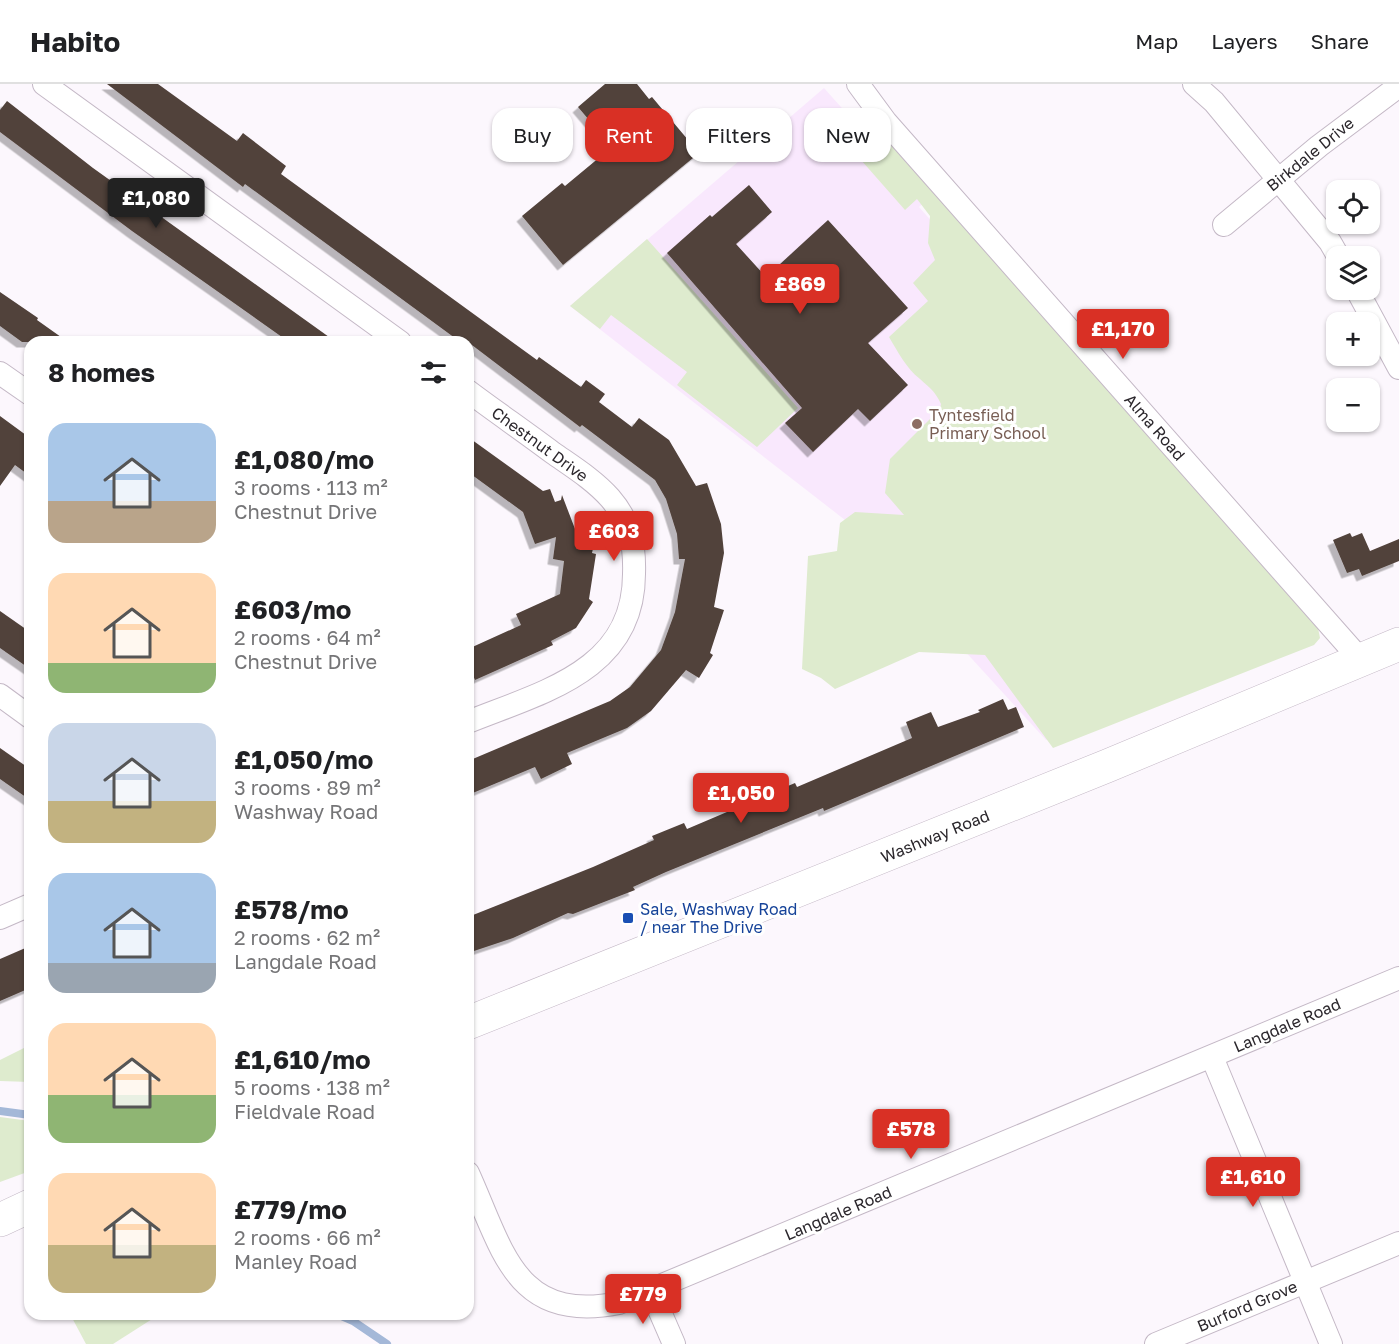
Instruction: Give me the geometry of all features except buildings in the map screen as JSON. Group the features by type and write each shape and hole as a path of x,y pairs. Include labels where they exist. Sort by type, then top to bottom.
{"highway":[{"name":"Washway Road","path":"474,1021 1096,771 1399,644"},
{"path":"0,1220 24,1209"}],"street":[{"path":"44,84 392,336"},
{"name":"Alma Road","path":"858,84 886,122 1360,659"},
{"path":"1194,84 1214,102 1332,246"},
{"name":"Birkdale Drive","path":"1224,225 1277,180 1399,86"},
{"path":"1362,300 1399,368"},
{"path":"0,372 24,390"},
{"name":"Chestnut Drive","path":"474,395 588,478 610,498 628,522 634,560 634,589 629,616 615,642 600,657 582,672 554,687 474,720"},
{"path":"0,695 24,713"},
{"path":"0,918 24,908"},
{"name":"Langdale Road","path":"474,1186 508,1262 516,1276 529,1289 547,1300 571,1307 596,1308 619,1303 1399,978"},
{"path":"1212,1057 1331,1344"},
{"name":"Burford Grove","path":"1156,1344 1399,1243"},
{"path":"651,1291 674,1344"}],"shaded area":[{"name":"Tyntesfield Primary School","path":"824,88 842,108 804,108 804,162 890,162 925,201 919,207 1303,640 1046,740 845,520 570,306 738,162 792,162 792,115"}],"green space":[{"path":"891,143 1318,628 1320,638 1314,645 1053,748 985,655 919,652 835,689 821,678 802,669 808,556 837,551 840,523 855,512 904,515 885,493 890,459 940,409 941,404 937,396 906,365 889,337 928,301 913,283 935,260 928,243 930,216 917,199 905,210 863,162 891,162"},
{"path":"647,239 798,408 757,447 677,385 687,372 611,315 600,329 570,306"},
{"path":"24,1048 24,1082 0,1081 0,1060"},
{"path":"0,1117 24,1120 24,1173 0,1182"},
{"path":"73,1320 151,1320 113,1344 86,1344"}],"waterway":[{"path":"0,1111 24,1114"},
{"path":"351,1320 387,1344"}],"place":[{"name":"Tyntesfield Primary School","path":"917,424"},
{"name":"Sale, Washway Road / near The Drive","path":"628,918"}]}
